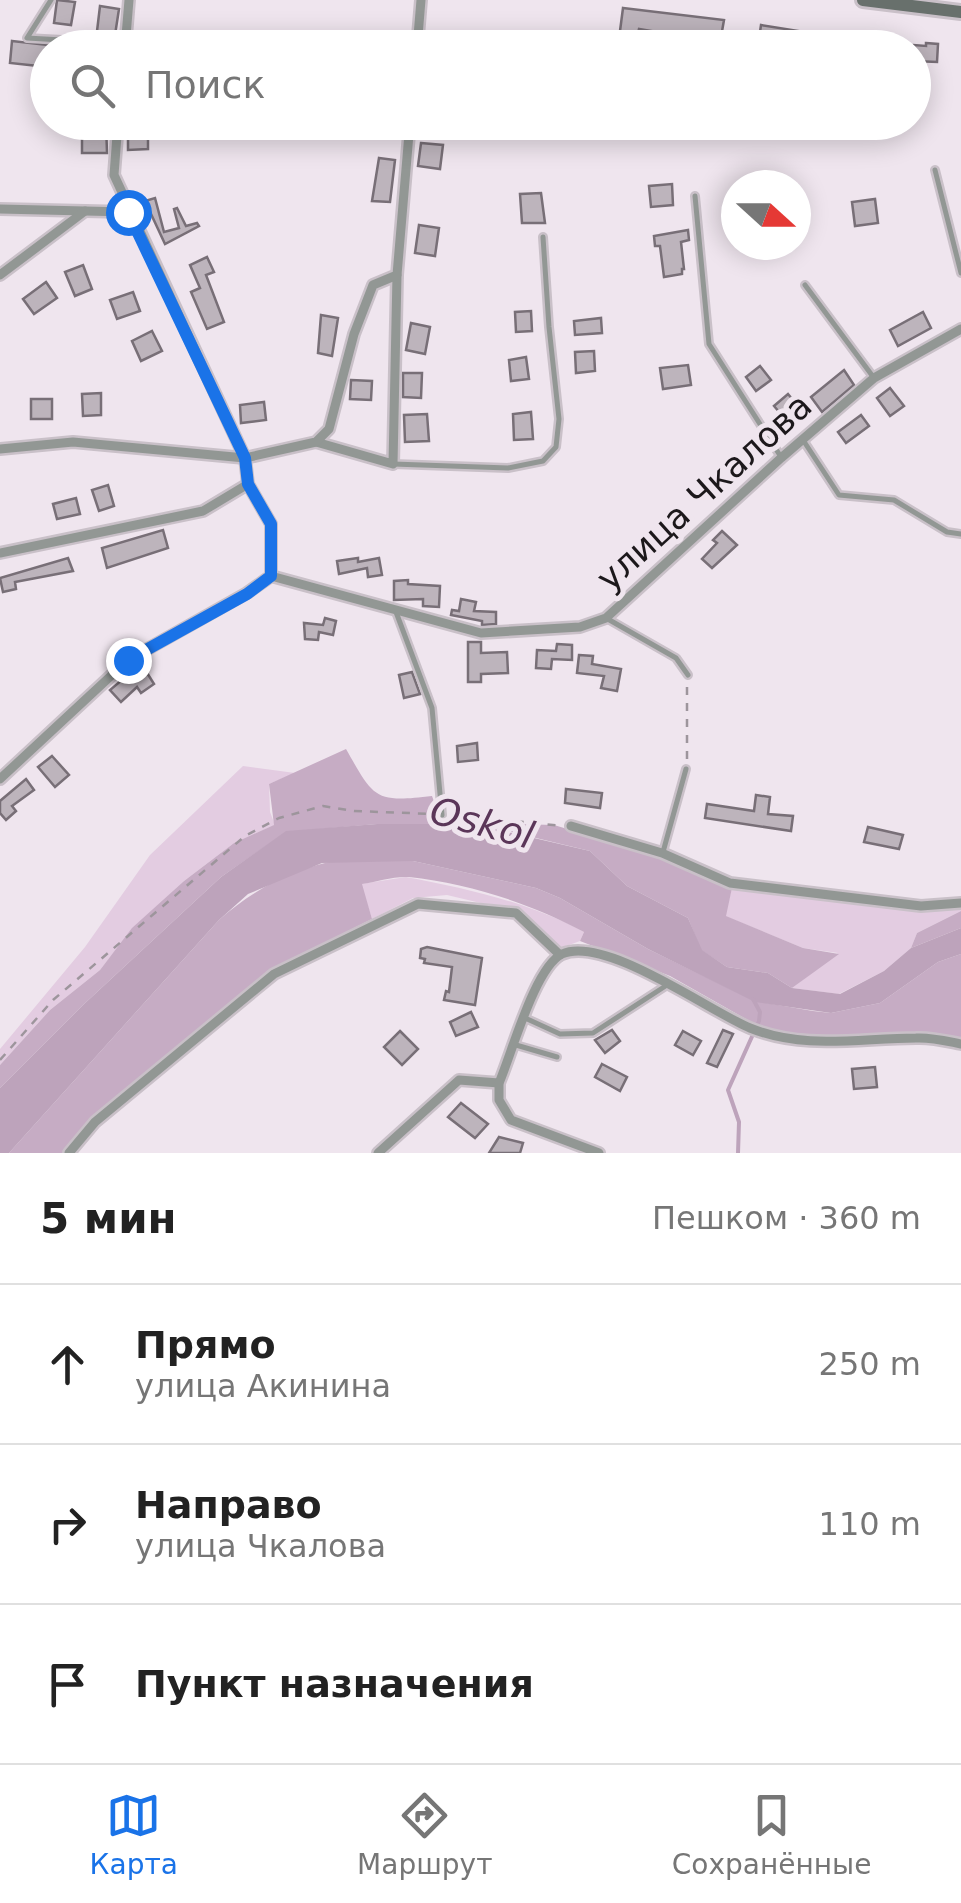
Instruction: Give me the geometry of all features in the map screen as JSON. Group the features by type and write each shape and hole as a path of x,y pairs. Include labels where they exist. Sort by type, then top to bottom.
{"main road":[{"path":"863,0 961,12"}],"street":[{"path":"126,30 129,0"},
{"path":"418,30 421,0"},
{"path":"0,779 128,660 247,594 271,576 271,524 248,484 245,458 128,212 114,175 117,140"},
{"path":"0,448 73,442 245,458 316,442 393,464 397,275 408,140"},
{"path":"0,210 128,212"},
{"path":"0,275 85,211"},
{"path":"316,442 329,429 354,334 373,285 397,275"},
{"name":"улица Чкалова","path":"271,576 481,633 580,627 606,618 874,378 961,329"},
{"path":"0,553 203,511 248,484"},
{"path":"571,826 662,854 730,883 764,890 922,906 961,903"},
{"path":"69,1153 94,1122 274,974 418,904 516,913 560,955"},
{"path":"599,1153 511,1120 498,1100 499,1083 542,972 560,955 578,950 597,954 670,983 769,1036 808,1042 918,1037 961,1044"},
{"path":"378,1153 459,1080 499,1083"}],"lane":[{"path":"33,30 50,0"},
{"path":"935,170 961,273"},
{"path":"695,196 709,344 781,458"},
{"path":"393,464 508,468 543,462 556,447 559,419 543,236"},
{"path":"805,285 874,378"},
{"path":"802,440 839,496 894,500 948,532 961,534"},
{"path":"396,612 432,708 442,814"},
{"path":"606,618 676,658 688,676"},
{"path":"662,854 686,768"},
{"path":"525,1018 560,1034 594,1033 670,983"},
{"path":"516,1045 557,1057"}],"path":[{"path":"686,768 688,676"},
{"path":"0,1060 53,1000 246,836 280,818 323,806 571,826"}],"shaded area":[{"path":"346,749 378,794 398,798 432,796 440,818 438,824 377,824 286,832 221,877 0,1088 0,1065 50,1010 100,970 132,928 234,843 274,825 269,784"},
{"path":"243,766 295,773 269,784 270,812 275,825 234,843 184,881 132,929 100,970 50,1010 0,1065 0,1049 85,947 150,855"},
{"path":"474,823 554,825 657,856 732,888 726,916 803,948 839,954 792,988 768,973 727,967 701,950 688,918 627,886 590,851"},
{"path":"377,824 473,824 590,851 627,886 688,918 702,950 727,967 768,973 792,988 840,994 884,971 911,948 961,928 961,954 938,962 880,1003 831,1013 755,1002 536,888 413,861 322,863 248,894 219,920 9,1153 0,1153 0,1088 221,877 286,831"},
{"path":"339,860 413,861 536,888 755,1001 813,1011 831,1013 880,1003 938,962 961,954 961,1039 919,1032 852,1038 767,1031 670,976 580,941 584,932 543,912 454,884 397,877 362,884 372,919 273,969 90,1120 63,1153 9,1153 219,920 274,882"},
{"path":"406,877 520,905 584,932 580,941 558,949 518,912 447,895 413,898 372,919 361,884"},
{"path":"732,888 897,909 961,907 961,911 917,933 911,948 884,971 839,994 792,988 838,953 803,948 725,916"},
{"path":"961,911 961,928 911,948 917,933"}],"building":[{"path":"57,0 75,2 71,25 54,23"},
{"path":"100,6 119,9 116,30 97,30"},
{"path":"623,8 724,20 722,30 620,30"},
{"path":"761,25 792,30 760,30"},
{"path":"12,41 30,43 30,65 10,63"},
{"path":"931,43 938,44 937,62 931,62"},
{"path":"82,140 107,140 107,153 82,153"},
{"path":"128,140 148,140 148,149 128,150"},
{"path":"421,143 443,145 440,169 418,166"},
{"path":"379,158 395,160 390,202 372,201"},
{"path":"672,184 673,205 651,207 649,186"},
{"path":"541,193 545,223 522,223 520,194"},
{"path":"155,198 164,232 179,228 174,209 177,208 186,226 199,226 165,244 145,201"},
{"path":"875,199 878,223 855,226 852,202"},
{"path":"419,225 439,228 435,256 415,253"},
{"path":"688,230 689,240 681,242 682,274 664,277 660,246 655,246 654,236"},
{"path":"207,257 214,272 206,275 224,322 207,329 191,292 200,288 190,265"},
{"path":"83,265 92,289 75,296 65,272"},
{"path":"46,282 57,298 34,314 23,299"},
{"path":"133,292 140,311 117,319 110,300"},
{"path":"531,311 532,331 516,332 515,312"},
{"path":"923,312 931,328 898,346 890,330"},
{"path":"321,315 338,318 332,356 318,353"},
{"path":"601,318 602,333 575,335 574,321"},
{"path":"411,323 430,327 425,354 406,350"},
{"path":"152,331 162,351 141,361 132,341"},
{"path":"594,351 595,371 576,373 575,352"},
{"path":"526,357 529,379 511,381 509,360"},
{"path":"688,365 691,385 663,389 660,368"},
{"path":"760,366 771,380 756,391 746,377"},
{"path":"844,370 854,385 822,412 811,397"},
{"path":"403,373 422,373 421,398 403,397"},
{"path":"351,380 372,381 371,400 350,399"},
{"path":"890,388 904,406 890,416 877,398"},
{"path":"101,393 101,415 83,416 82,394"},
{"path":"788,394 799,407 785,419 774,406"},
{"path":"31,399 52,399 52,419 31,419"},
{"path":"264,402 266,420 241,423 240,405"},
{"path":"531,412 533,439 514,440 513,414"},
{"path":"427,414 429,441 405,442 404,415"},
{"path":"861,415 869,426 846,443 838,432"},
{"path":"108,485 114,506 99,511 92,490"},
{"path":"76,498 80,514 57,519 53,504"},
{"path":"163,530 168,548 107,568 102,548"},
{"path":"722,531 737,545 712,568 702,559"},
{"path":"68,558 73,571 15,582 16,589 3,592 0,578"},
{"path":"358,558 358,562 379,558 382,575 368,577 367,568 339,574 337,561"},
{"path":"408,580 408,584 440,586 439,607 423,606 423,599 394,600 394,581"},
{"path":"461,599 476,602 474,611 496,612 496,624 482,625 482,621 451,615 452,610 459,611"},
{"path":"325,618 336,621 333,635 319,632 318,640 305,639 304,623 323,625"},
{"path":"468,642 481,642 481,653 507,652 508,673 481,674 481,682 468,682"},
{"path":"557,644 572,645 572,660 552,659 551,669 536,668 537,650 556,651"},
{"path":"579,655 593,656 592,664 621,669 617,691 601,688 604,676 577,673"},
{"path":"144,668 154,684 141,693 137,687 121,702 110,690"},
{"path":"412,672 420,694 404,698 399,675"},
{"path":"477,743 478,760 458,762 457,746"},
{"path":"52,756 69,775 55,787 38,767"},
{"path":"26,779 34,790 12,806 16,811 6,820 0,813 0,801"},
{"path":"566,789 602,793 600,808 565,803"},
{"path":"756,795 770,797 768,814 793,816 791,831 705,818 707,804 754,811"},
{"path":"868,827 903,835 899,849 864,842"},
{"path":"421,949 482,958 475,1005 444,1000 452,967 424,963"},
{"path":"471,1012 478,1027 456,1036 450,1022"},
{"path":"612,1030 620,1041 605,1053 595,1040"},
{"path":"723,1030 733,1034 717,1067 707,1063"},
{"path":"400,1031 418,1049 402,1065 384,1047"},
{"path":"683,1031 701,1041 693,1055 675,1045"},
{"path":"602,1064 627,1077 620,1091 595,1077"},
{"path":"875,1067 877,1087 854,1089 852,1069"},
{"path":"461,1103 488,1124 475,1138 448,1117"},
{"path":"499,1137 523,1143 520,1153 489,1153"}],"waterway":[{"path":"738,1153 739,1122 728,1090 759,1021 760,1012 753,999"}],"route":[{"path":"128,212 245,458 248,484 271,524 271,576 247,594 128,660"}],"water label":[{"name":"Oskol","path":"482,823"}]}
